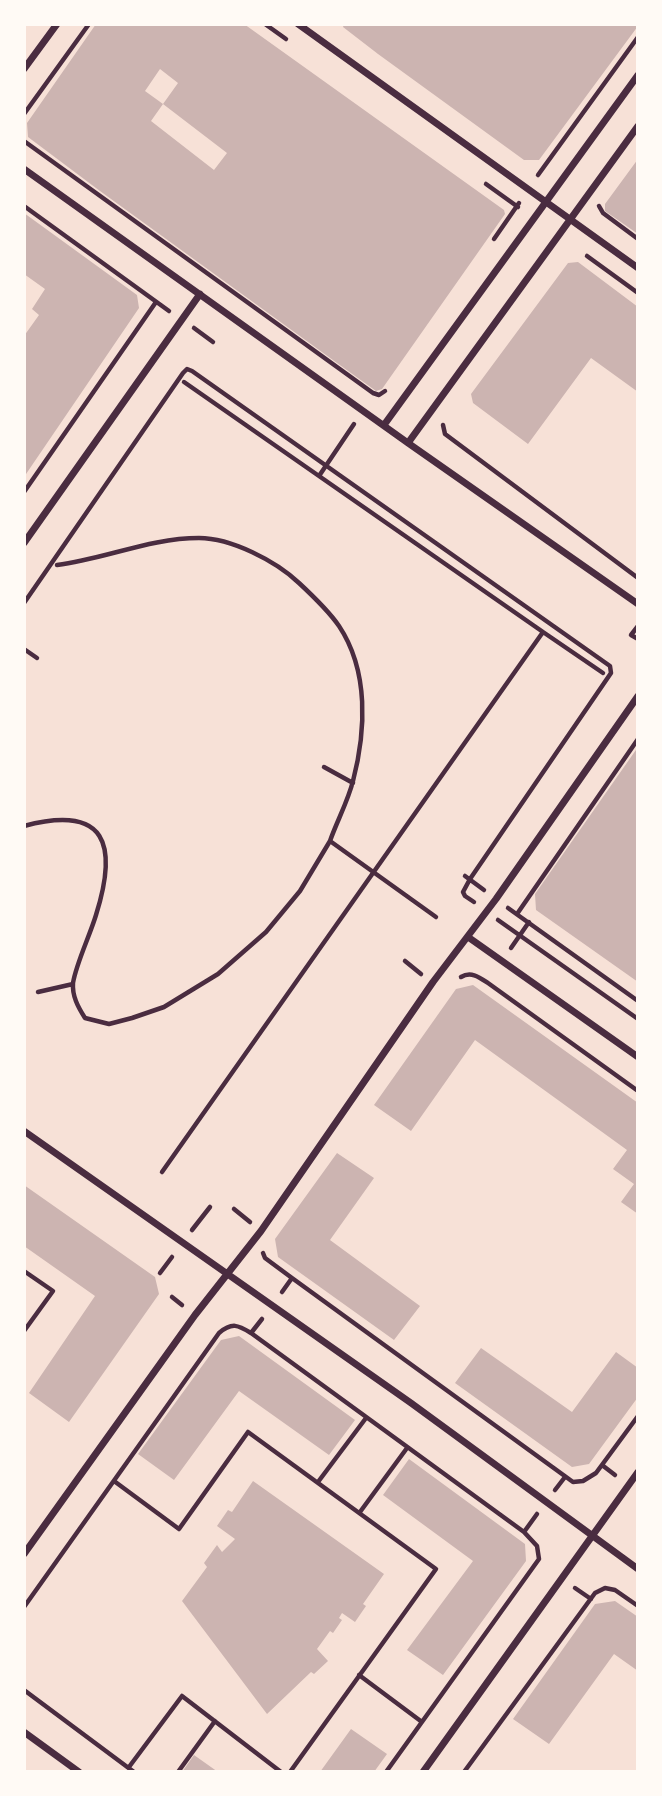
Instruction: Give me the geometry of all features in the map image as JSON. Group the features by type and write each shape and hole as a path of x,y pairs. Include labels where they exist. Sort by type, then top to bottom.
{"street":[{"path":"24,69 57,24"},
{"path":"298,24 638,268"},
{"path":"384,425 638,75"},
{"path":"408,443 638,126"},
{"path":"24,169 638,604"},
{"path":"24,542 200,293"},
{"path":"24,1554 195,1315 261,1231 433,982 468,937 638,696"},
{"path":"468,937 638,1057"},
{"path":"24,1131 411,1403 638,1569"},
{"path":"423,1772 638,1472"},
{"path":"24,1732 79,1772"}],"path":[{"path":"24,114 89,24"},
{"path":"538,175 638,37"},
{"path":"24,141 373,393 379,396 390,386"},
{"path":"24,206 156,302 24,492"},
{"path":"577,249 638,293"},
{"path":"24,603 187,369 612,669"},
{"path":"184,382 603,673"},
{"path":"443,423 445,434 638,578"},
{"path":"319,476 347,434"},
{"path":"24,826 48,820 70,820 88,824 99,834 107,871 97,913 73,984 75,1002 85,1018 109,1024 164,1007 218,974 266,932 300,891 330,841 353,783 359,750 362,687 353,655 340,627 319,601 289,573 258,554 201,538 158,541 57,565"},
{"path":"638,626 631,635 638,639"},
{"path":"162,1172 543,632"},
{"path":"24,649 37,658"},
{"path":"638,739 516,914 638,1001"},
{"path":"324,767 353,783"},
{"path":"330,841 436,917"},
{"path":"502,962 528,922"},
{"path":"455,981 466,974 474,975 638,1091"},
{"path":"38,992 73,984"},
{"path":"264,1247 262,1251 265,1258 573,1482 583,1481 596,1473 638,1416"},
{"path":"24,1271 53,1291 24,1331"},
{"path":"24,1607 219,1333"},
{"path":"251,1334 530,1537 537,1546 538,1559 386,1772"},
{"path":"318,1482 366,1418"},
{"path":"114,1481 180,1529 248,1432 436,1569 290,1772"},
{"path":"360,1513 407,1448"},
{"path":"464,1772 595,1593 605,1588 615,1590 638,1606"},
{"path":"359,1675 422,1722"},
{"path":"24,1690 134,1772"},
{"path":"129,1767 182,1696 281,1772"},
{"path":"178,1772 215,1721"}],"building":[{"path":"96,24 244,24 504,210 505,214 382,389 376,391 28,137 27,123","holes":["160,69 178,83 163,104 145,91","163,104 227,153 214,170 151,121"]},
{"path":"344,24 638,26 539,160 524,160 378,54 343,27"},
{"path":"638,159 638,234 605,211 605,204"},
{"path":"24,213 137,295 139,308 24,477 24,336 39,315 32,309 45,289 24,274"},
{"path":"578,262 638,307 638,392 591,358 528,444 473,403 471,394 568,263"},
{"path":"638,747 638,982 536,910 535,894"},
{"path":"473,985 638,1103 638,1214 621,1202 634,1184 613,1169 627,1150 475,1040 411,1131 374,1105 456,989"},
{"path":"337,1153 374,1178 330,1240 420,1306 394,1340 278,1257 275,1239"},
{"path":"24,1185 155,1277 159,1294 69,1422 29,1393 95,1296 24,1246"},
{"path":"239,1336 355,1420 329,1455 239,1391 174,1480 138,1454 221,1340"},
{"path":"481,1348 572,1412 616,1352 638,1368 638,1397 589,1464 572,1467 455,1383"},
{"path":"409,1459 525,1544 526,1561 443,1675 407,1650 473,1561 383,1495"},
{"path":"253,1481 384,1574 363,1604 366,1606 355,1622 342,1613 339,1618 342,1620 333,1633 330,1631 317,1649 328,1661 314,1674 311,1672 267,1714 182,1601 207,1567 204,1563 217,1545 222,1552 235,1539 217,1526 228,1510 232,1512"},
{"path":"615,1601 638,1617 638,1671 614,1654 549,1744 513,1719 595,1604"},
{"path":"351,1729 387,1754 374,1772 320,1772"},
{"path":"194,1755 218,1772 182,1772"}]}
